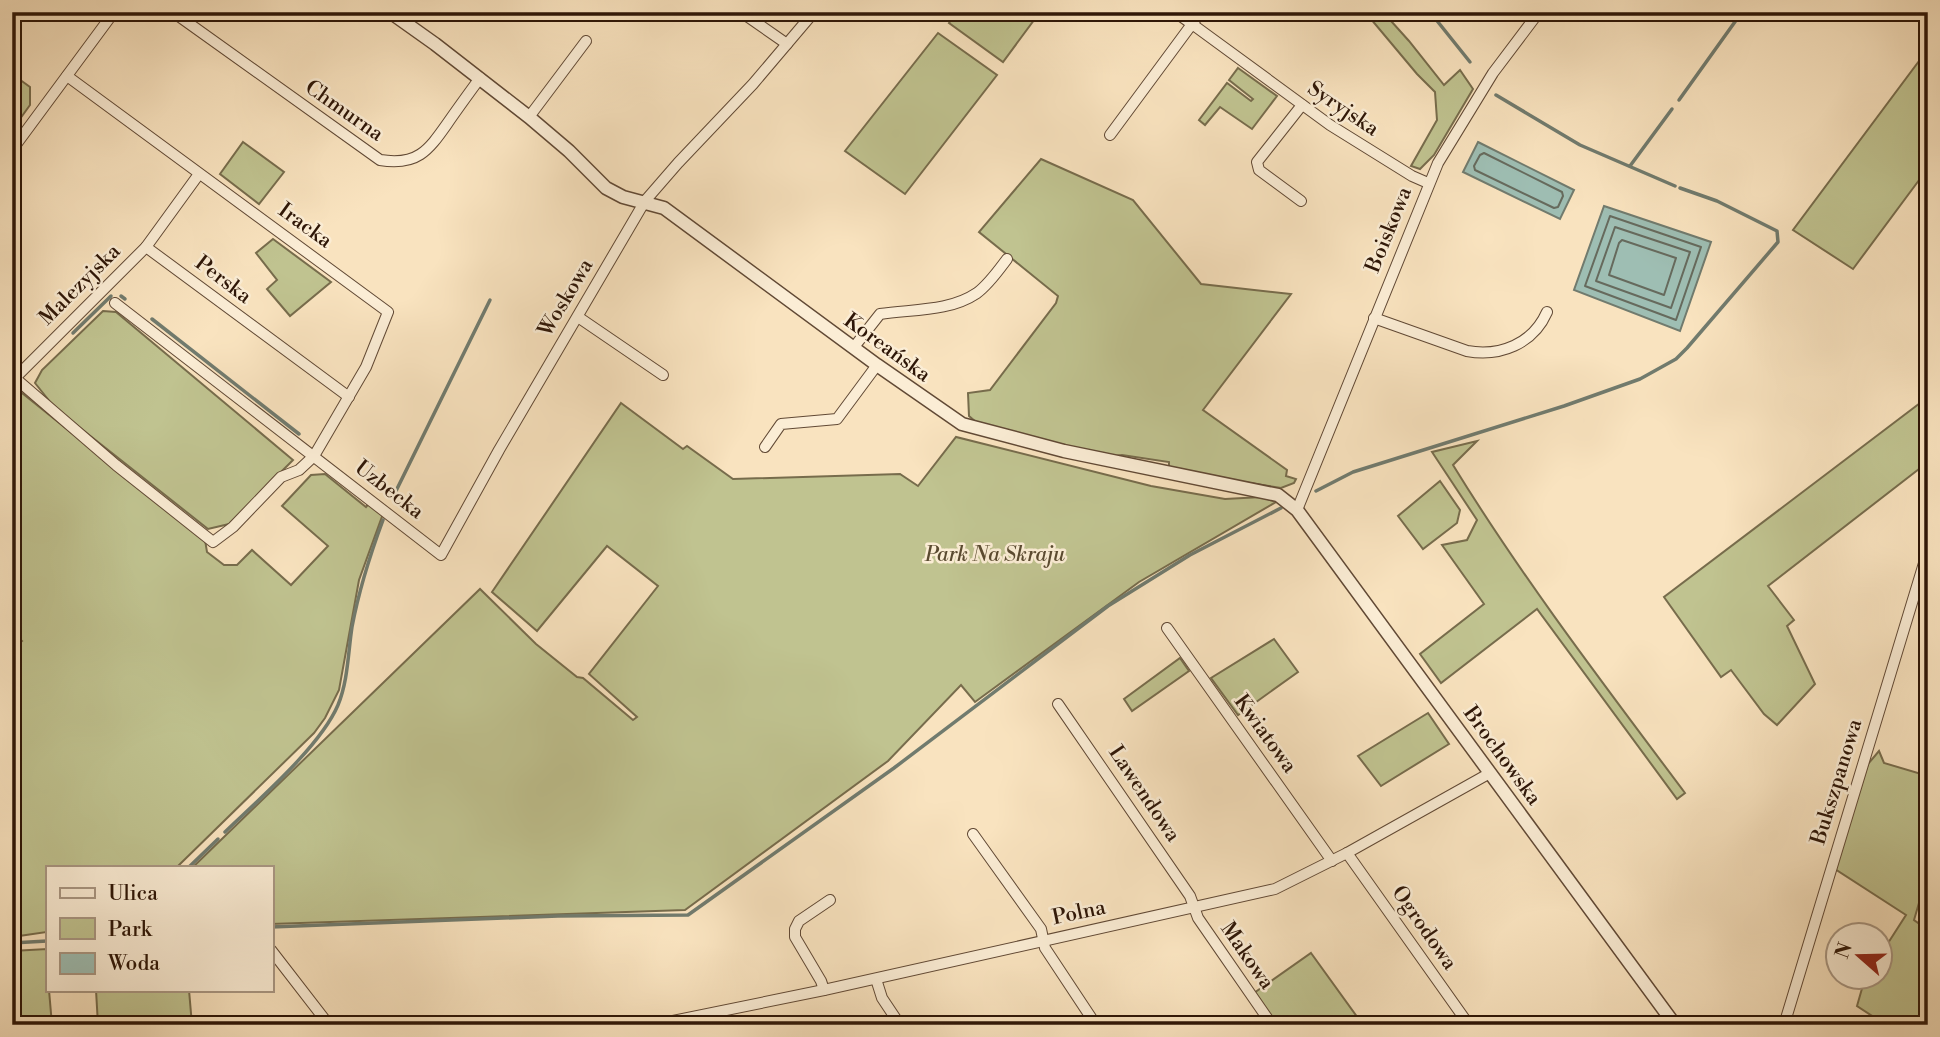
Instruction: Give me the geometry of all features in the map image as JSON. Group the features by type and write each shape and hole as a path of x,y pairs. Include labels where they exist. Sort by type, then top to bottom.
{"street":[{"path":"12,150 114,12"},
{"name":"Chmurna","path":"173,12 380,160 396,163 405,161 430,148 480,78"},
{"name":"Koreańska","path":"390,12 529,117 569,151 606,188 623,197 664,208 877,365 962,424 1064,451 1278,495"},
{"path":"741,12 787,44"},
{"name":"Woskowa","path":"442,555 499,450 645,201 753,84 814,12"},
{"name":"Syryjska","path":"1175,12 1302,105 1387,162 1428,184"},
{"path":"1110,135 1201,12"},
{"name":"Boiskowa","path":"1297,510 1438,163 1493,74 1539,12"},
{"path":"529,117 586,41"},
{"name":"Iracka","path":"67,76 388,312 366,366 314,456"},
{"path":"1301,201 1259,170 1257,162 1302,105"},
{"path":"146,247 200,174"},
{"name":"Malezyjska","path":"13,379 146,247"},
{"name":"Perska","path":"146,247 349,397"},
{"path":"854,347 880,314 949,306 963,300 990,281 1007,259"},
{"name":"Uzbecka","path":"115,303 442,555"},
{"path":"1374,318 1467,351 1483,354 1502,351 1523,342 1539,326 1547,312"},
{"path":"579,317 663,374"},
{"path":"765,447 781,424 837,419 877,365"},
{"path":"13,379 213,542 233,527 282,477 299,470 314,456"},
{"name":"Brochowska","path":"1278,495 1297,510 1675,1025"},
{"name":"Bukszpanowa","path":"1784,1025 1928,550"},
{"name":"Kwiatowa","path":"1167,628 1332,861"},
{"name":"Lawendowa","path":"1058,704 1190,896 1194,908"},
{"name":"Polna","path":"653,1025 876,979 1275,889 1347,853 1490,773"},
{"path":"973,834 1041,929 1045,948 1096,1025"},
{"name":"Ogrodowa","path":"1347,853 1469,1025"},
{"path":"824,990 795,937 795,929 799,921 830,900"},
{"name":"Makowa","path":"1194,908 1198,918 1272,1025"},
{"path":"273,953 329,1025"},
{"path":"876,979 882,998 900,1025"}],"green space":[{"path":"957,12 1040,12 1003,62 949,23"},
{"path":"1365,12 1383,12 1444,85 1460,70 1473,89 1434,155 1420,169 1411,166 1437,120 1435,92"},
{"path":"938,33 997,75 905,194 845,151"},
{"path":"1928,49 1928,168 1853,269 1793,230"},
{"path":"1238,68 1277,96 1252,129 1220,107 1205,125 1199,120 1227,83 1251,101 1253,99 1229,80"},
{"path":"12,74 30,87 30,105 12,130"},
{"path":"243,142 284,172 259,204 220,174"},
{"path":"1041,159 1133,200 1201,284 1291,294 1203,410 1287,470 1286,476 1296,479 1294,483 1281,488 1169,470 1169,462 1122,455 1107,457 976,422 969,416 968,393 990,390 1056,303 1058,296 979,232"},
{"path":"273,239 331,282 290,316 267,289 277,280 256,253"},
{"path":"103,311 116,312 293,460 229,524 208,529 55,408 35,383 42,370"},
{"path":"17,389 205,540 207,552 224,565 237,565 252,550 291,585 328,546 282,506 311,475 325,474 366,507 371,501 384,511 359,580 339,690 314,733 178,866 46,866 46,932 12,937 12,650 22,641 12,632 12,391"},
{"path":"1928,397 1928,462 1768,586 1794,620 1787,626 1815,684 1777,725 1764,714 1731,670 1721,677 1664,597"},
{"name":"Park Na Skraju","path":"621,403 683,449 687,446 733,479 900,474 918,486 956,437 1151,486 1225,499 1262,497 1276,502 1139,582 975,702 961,685 888,761 685,910 273,924 273,866 194,866 480,589 536,644 577,677 583,678 633,720 637,717 589,674 658,586 607,546 537,631 492,592"},
{"path":"1477,441 1453,465 1536,591 1685,793 1677,799 1537,609 1441,683 1420,654 1484,604 1442,545 1467,540 1477,520 1432,452"},
{"path":"1440,481 1460,510 1457,523 1423,549 1398,516"},
{"path":"1274,639 1298,672 1238,715 1211,678"},
{"path":"1180,658 1189,671 1132,711 1124,699"},
{"path":"1428,713 1449,744 1381,786 1358,756"},
{"path":"1879,751 1884,763 1928,776 1928,872 1914,920 1928,930 1928,1025 1886,1025 1857,1006 1861,992 1895,992 1895,932 1906,915 1835,869 1868,764"},
{"path":"46,949 46,992 49,992 52,1025 12,1025 12,951"},
{"path":"1311,953 1363,1025 1276,1025 1254,993"},
{"path":"96,992 189,992 192,1025 98,1025"}],"water":[{"path":"1478,142 1574,190 1560,219 1463,172"},
{"path":"1604,206 1711,242 1680,331 1574,290"}],"waterway":[{"path":"1430,12 1470,62"},
{"path":"1679,100 1742,12"},
{"path":"1496,95 1580,145 1675,186"},
{"path":"1630,166 1672,109"},
{"path":"1316,491 1353,472 1564,406 1640,379 1676,359 1778,242 1777,231 1717,201 1680,188"},
{"path":"73,333 111,296"},
{"path":"121,296 125,299"},
{"path":"393,497 490,300"},
{"path":"152,319 299,434"},
{"path":"273,927 558,916 688,915 894,768 1108,606 1190,555 1281,508"},
{"path":"225,832 303,755 338,705 346,677 358,600 383,520"},
{"path":"190,866 218,839"},
{"path":"12,943 46,941"}]}
